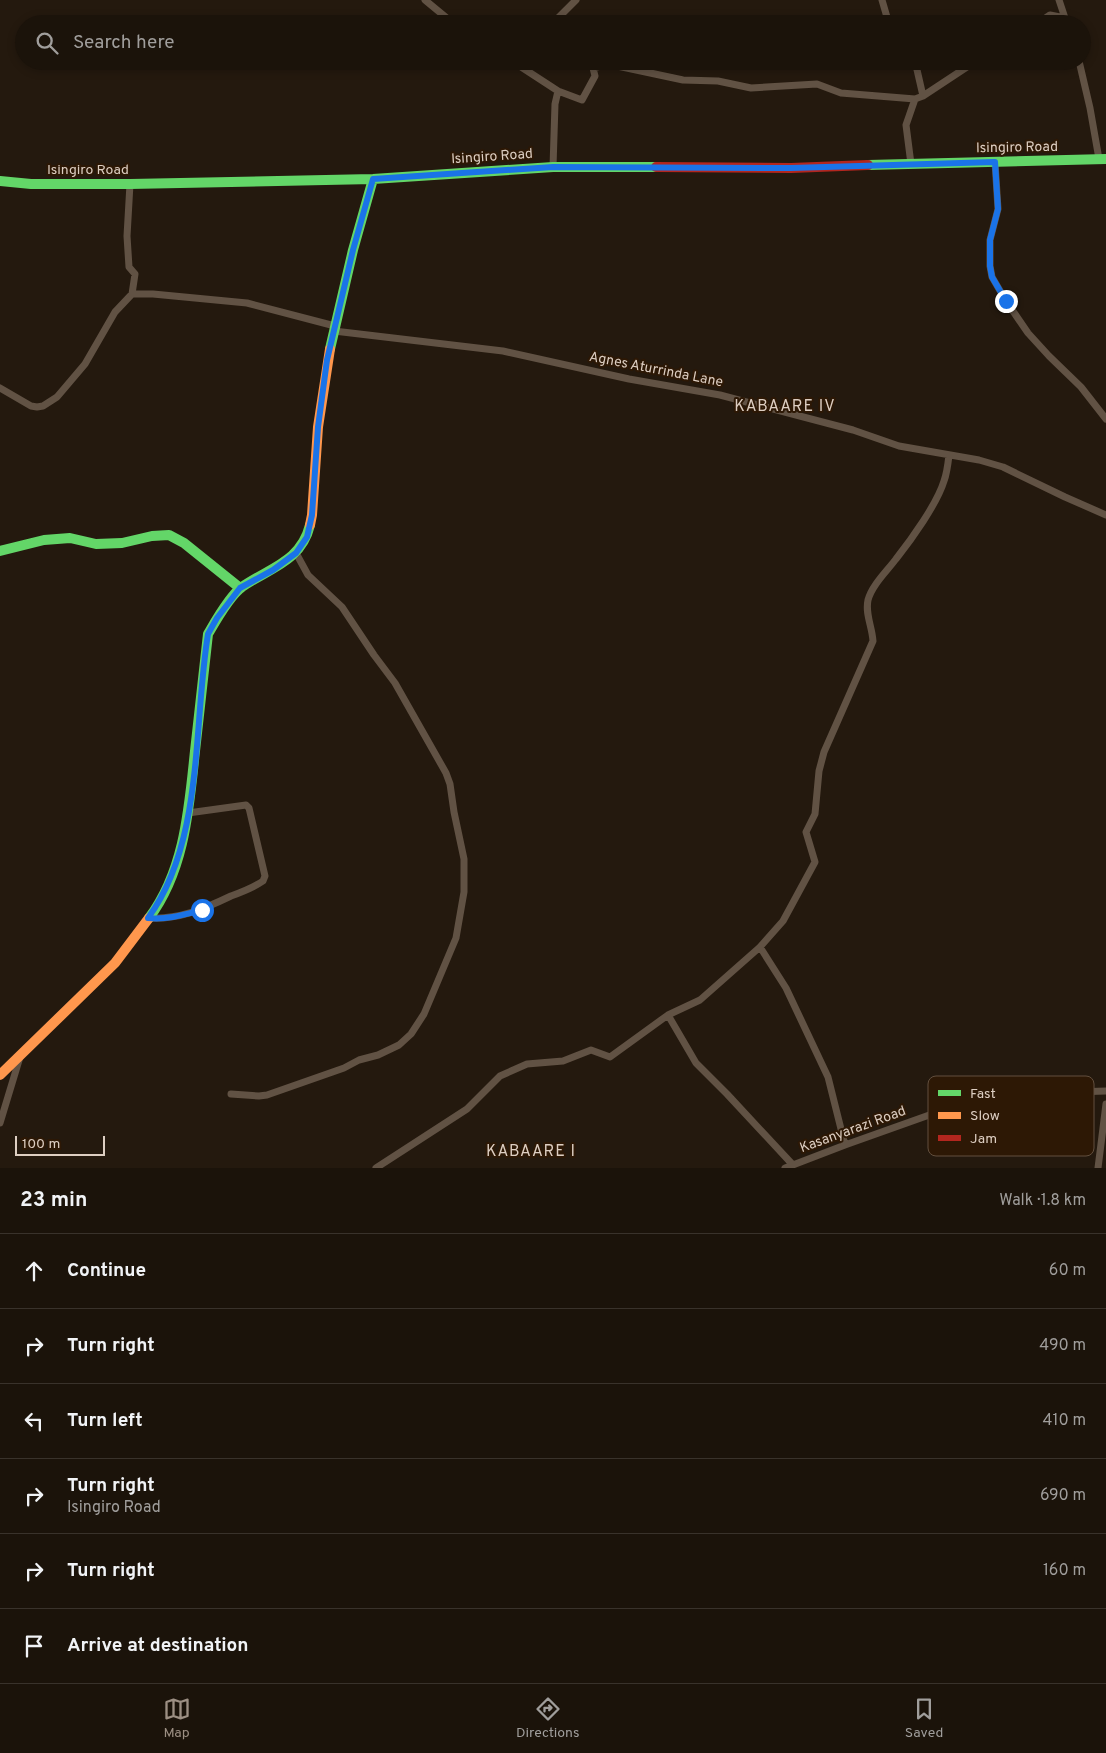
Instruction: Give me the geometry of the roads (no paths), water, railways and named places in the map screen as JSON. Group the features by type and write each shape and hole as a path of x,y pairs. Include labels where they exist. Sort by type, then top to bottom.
{"street":[{"path":"425,0 443,15"},
{"path":"561,15 576,0"},
{"path":"882,0 886,15"},
{"path":"1059,0 1064,15"},
{"path":"526,70 558,91 582,100 595,76 594,70"},
{"path":"636,70 683,80 718,81 751,88 817,84 841,93 915,99 923,96 962,70"},
{"path":"917,70 923,96"},
{"path":"1081,70 1103,159"},
{"path":"553,167 555,104 558,91"},
{"path":"911,164 906,125 915,99"},
{"name":"Isingiro Road","path":"0,181 31,184 130,184 373,179 553,167 791,168 1103,159"},
{"path":"995,162 998,209 990,240 992,277 1028,333 1048,356 1081,387 1106,419"},
{"path":"0,1075 115,963 148,918 169,884 180,851 188,813 208,634 217,618 240,588 273,570 296,553 307,537 312,515 323,387 334,328 373,179"},
{"path":"0,388 31,406 37,407 43,406 56,397 85,364 115,312 132,294 135,274 129,267 130,184"},
{"name":"Agnes Aturrinda Lane","path":"132,294 153,294 247,303 334,328 503,351 629,379 720,395 853,430 899,446 979,460 1002,466 1065,498 1106,515"},
{"path":"376,1168 467,1109 500,1076 526,1064 563,1061 591,1050 610,1057 668,1015 700,1000 760,947 783,921 815,862 806,832 815,814 818,771 824,752 873,641 867,612 869,598 937,497 944,480 949,455"},
{"path":"0,551 44,540 70,538 96,544 122,543 152,536 169,535 184,543 212,568 240,588"},
{"path":"231,1094 266,1095 344,1068 359,1060 378,1055 399,1045 411,1034 424,1014 444,968 456,938 464,892 464,860 450,784 446,773 395,683 342,607 308,575 296,553"},
{"path":"148,918 178,917 202,910 263,881 265,876 249,808 246,805 188,813"},
{"path":"760,947 786,988 828,1077 845,1145"},
{"path":"668,1015 696,1063 728,1094 793,1165"},
{"path":"0,1123 20,1057"},
{"path":"1098,1168 1106,1104"},
{"name":"Kasanyarazi Road","path":"785,1168 928,1115"}],"district":[{"name":"KABAARE IV","path":"785,407"},
{"name":"KABAARE I","path":"531,1152"}]}
